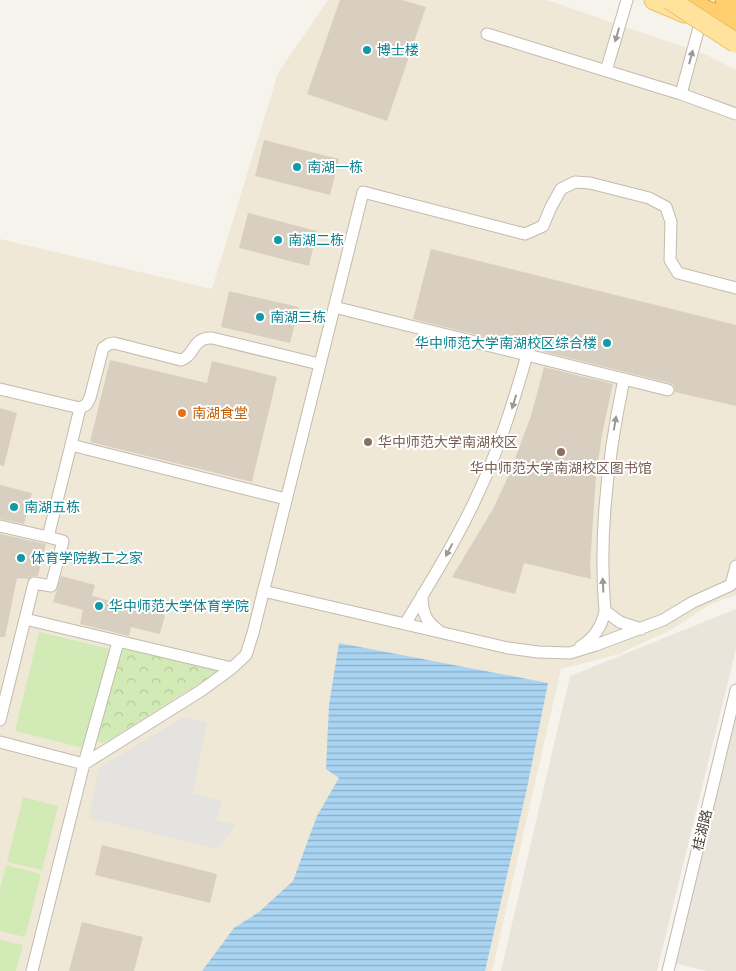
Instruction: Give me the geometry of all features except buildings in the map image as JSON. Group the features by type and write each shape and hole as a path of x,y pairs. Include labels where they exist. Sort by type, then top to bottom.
{"highway":[{"path":"680,0 736,24"},
{"path":"726,0 736,4"}],"main road":[{"path":"654,0 736,35"},
{"path":"670,0 736,43"}],"street":[{"path":"606,71 627,0"},
{"path":"681,94 701,20"},
{"path":"487,34 681,94 736,114"},
{"path":"0,742 84,764 202,690 246,655 363,192 391,206 525,234 543,226 561,189 575,182 590,183 649,198 666,207 671,222 670,260 678,273 736,288"},
{"path":"334,306 668,390"},
{"path":"0,389 80,408 86,405 90,398 103,348 114,343 181,360 188,356 199,342 212,338 319,364"},
{"path":"405,624 444,560 476,498 495,455 527,355"},
{"path":"570,653 588,642 603,623 605,612 603,582 604,523 607,481 624,379"},
{"path":"48,537 80,408"},
{"path":"71,445 286,499"},
{"path":"0,526 63,541 51,586 34,583 0,720"},
{"path":"263,591 508,648 538,652 570,653 663,620 693,602 731,585 736,566"},
{"path":"422,595 422,611 430,625 440,632"},
{"path":"605,612 620,622 640,629"},
{"path":"25,619 232,668"},
{"path":"32,971 84,764 118,642"},
{"name":"桂湖路","path":"668,971 736,690"}],"shaded area":[{"name":"华中师范大学南湖校区","path":"328,0 547,0 707,55 736,70 736,595 711,604 672,629 619,654 561,669 492,971 0,971 0,239 212,289 278,73"},
{"path":"736,609 736,649 657,971 501,971 570,676"},
{"path":"736,704 736,971 707,971 670,962"},
{"path":"184,717 207,723 193,793 222,801 216,820 236,825 217,849 89,818 99,768"}],"green space":[{"path":"39,632 110,649 83,748 15,731"},
{"path":"123,649 214,668 216,671 211,676 102,743 98,741 98,735 120,652"},
{"path":"23,797 58,806 42,870 7,862"},
{"path":"6,865 41,874 25,937 0,931 0,888"},
{"path":"0,940 23,945 16,971 0,971"}],"water":[{"path":"339,643 548,683 527,788 485,971 202,971 234,928 259,912 293,881 317,816 339,778 326,769 329,705"}],"place":[{"name":"博士楼","path":"367,50"},
{"name":"南湖一栋","path":"297,167"},
{"name":"南湖二栋","path":"278,240"},
{"name":"南湖三栋","path":"260,317"},
{"name":"华中师范大学南湖校区综合楼","path":"607,343"},
{"name":"南湖食堂","path":"182,413"},
{"name":"华中师范大学南湖校区","path":"368,442"},
{"name":"华中师范大学南湖校区图书馆","path":"561,452"},
{"name":"南湖五栋","path":"14,507"},
{"name":"体育学院教工之家","path":"21,558"},
{"name":"华中师范大学体育学院","path":"99,606"}]}
